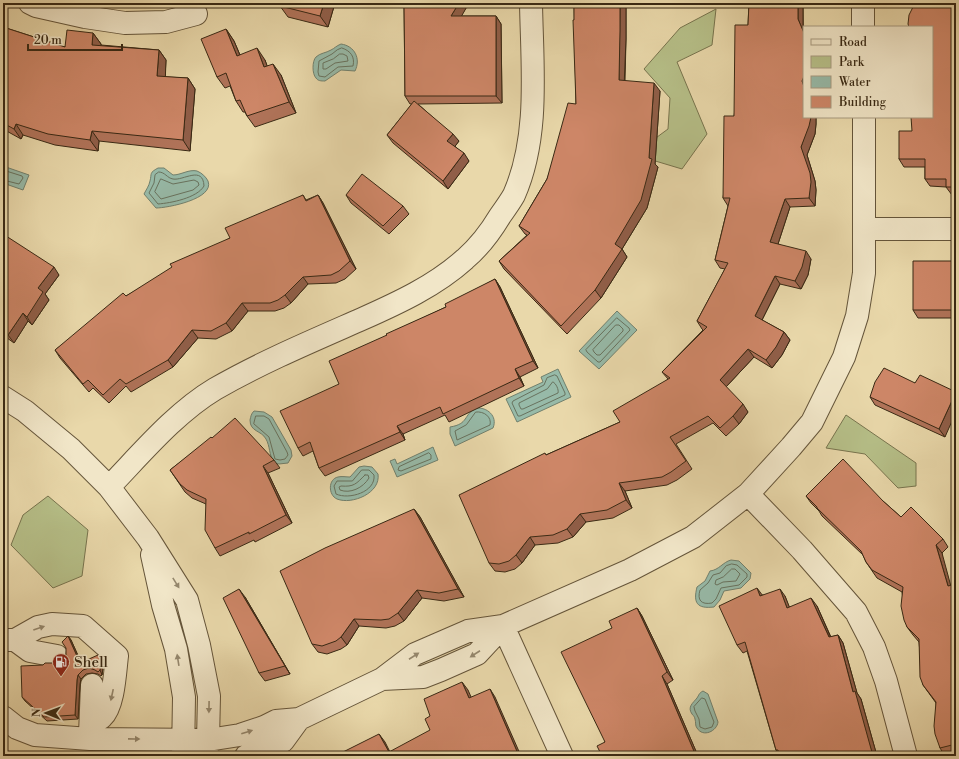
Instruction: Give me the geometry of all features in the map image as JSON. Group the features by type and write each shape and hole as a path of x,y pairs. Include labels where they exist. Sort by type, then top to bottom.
{"street":[{"path":"30,3 36,6 85,17 125,23 166,22 196,14"},
{"path":"109,487 164,430 186,410 214,390 260,365 397,303 438,280 466,259 491,231 513,196 526,156 532,115 532,3"},
{"path":"863,3 863,26"},
{"path":"3,717 17,728 34,735 90,731 184,748 207,748 264,727 276,721 300,719 382,679 423,677 441,670 477,654 503,626 630,570 693,537 748,494 812,422 844,357 857,316 864,273 864,118"},
{"path":"864,229 956,229"},
{"path":"3,397 25,411 71,449 109,487 148,538 187,600 199,645 209,696 207,748"},
{"path":"748,494 802,550 856,612 874,647 881,667 906,756"},
{"path":"148,538 163,604 176,649 184,697 184,748"},
{"path":"9,640 38,627 52,624 83,626 117,656 114,684 110,702 103,717 90,731"},
{"path":"503,626 562,756"},
{"path":"9,640 30,651 57,656"},
{"path":"90,731 92,685"},
{"path":"246,756 283,741 300,719"}],"green space":[{"path":"716,9 712,45 677,62 707,134 682,169 652,160 649,143 668,129 670,98 644,69 680,28"},
{"path":"846,415 916,463 916,486 898,488 865,454 826,448"},
{"path":"48,496 88,530 82,576 53,588 11,545 23,515"}],"water":[{"path":"341,44 350,47 356,54 357,66 355,71 341,70 325,81 318,80 313,71 313,64 316,57"},
{"path":"3,166 29,175 23,190 3,183"},
{"path":"158,168 164,168 173,175 197,171 208,181 208,187 204,193 189,201 156,208 144,194 149,185 151,173"},
{"path":"617,311 637,330 599,369 579,351"},
{"path":"558,369 571,397 517,422 506,399 543,382 541,377"},
{"path":"476,408 484,409 493,416 493,428 455,446 450,434 450,427 456,426 463,422"},
{"path":"254,411 264,412 272,417 291,450 292,456 288,463 274,463 266,439 250,424 251,416"},
{"path":"433,447 438,460 397,477 390,461 395,459 397,464"},
{"path":"359,467 372,467 378,474 378,481 375,487 364,496 357,499 343,500 334,497 330,487 332,481 338,477 350,477"},
{"path":"731,560 739,561 751,573 750,579 741,588 724,591 720,600 714,607 700,606 696,601 697,587 705,581 710,571"},
{"path":"703,691 708,694 718,722 715,728 706,733 703,733 696,727 694,717 690,709 692,703"}],"building":[{"path":"280,3 324,3 320,16 280,6"},
{"path":"404,3 459,3 451,16 496,16 496,96 405,96"},
{"path":"574,3 620,3 619,80 654,83 649,158 652,159 641,200 615,244 622,249 595,290 561,326 499,261 530,233 519,226 547,179 568,103 576,104 573,20"},
{"path":"749,3 798,3 798,19 803,31 803,118 811,118 801,147 810,173 811,182 809,198 785,199 770,242 806,251 802,267 795,281 775,276 755,316 784,332 776,347 766,360 748,349 720,380 743,404 720,428 708,416 670,437 686,461 662,477 619,483 626,500 607,510 580,514 567,529 553,535 530,537 516,555 509,561 499,564 489,563 459,495 545,453 546,455 620,422 613,411 670,378 662,372 707,327 697,321 728,263 715,260 730,198 723,198 724,116 734,116 735,25 748,25"},
{"path":"915,3 956,3 956,187 946,187 946,179 925,179 925,159 899,159 899,131 912,131 911,118 933,118 933,26 909,26 909,15"},
{"path":"3,27 65,47 67,30 93,33 92,45 159,50 157,76 188,78 183,140 92,131 90,140 48,134 16,124 14,129 3,123"},
{"path":"226,29 237,56 257,48 264,67 273,64 289,102 247,116 240,100 236,101 226,73 217,77 201,39"},
{"path":"414,101 453,134 447,141 464,153 443,181 387,135"},
{"path":"362,174 403,206 383,226 346,195"},
{"path":"303,195 306,201 318,195 350,261 339,271 331,275 303,277 285,295 270,303 242,303 226,323 211,331 192,330 168,360 126,384 120,379 103,395 88,380 83,384 55,350 123,293 126,296 172,267 170,264 230,238 225,228"},
{"path":"3,234 54,267 38,288 43,292 27,317 23,313 8,335 3,331"},
{"path":"913,261 956,261 956,310 913,310"},
{"path":"495,279 533,361 515,369 519,378 443,414 440,407 397,426 400,432 319,468 310,442 298,448 280,411 339,384 329,361 446,307 445,304"},
{"path":"884,368 915,383 920,375 956,392 939,429 870,397 875,382"},
{"path":"235,418 274,460 263,466 286,515 249,534 249,532 215,548 205,530 206,499 187,490 180,484 170,470 211,437 212,438"},
{"path":"843,459 883,501 901,517 911,507 943,539 936,545 948,586 956,584 956,756 952,745 940,748 935,734 934,726 936,702 923,685 920,677 919,639 907,627 904,620 901,606 903,587 872,570 861,551 806,496"},
{"path":"414,509 458,589 439,593 417,590 398,613 389,619 354,619 341,637 336,641 322,646 312,644 280,571 325,548"},
{"path":"757,588 760,596 780,589 787,608 811,598 829,637 838,635 853,692 855,691 873,756 779,756 745,642 737,645 719,606"},
{"path":"239,589 285,666 259,673 223,598"},
{"path":"637,608 667,672 662,676 696,756 602,756 597,746 605,742 561,652 612,628 609,621"},
{"name":"Shell","path":"68,636 80,663 98,655 101,657 100,670 98,672 89,668 83,670 78,675 75,715 44,717 22,697 21,666 59,663 66,655 66,648 62,642"},
{"path":"462,682 469,698 490,689 519,756 335,756 379,734 389,752 430,730 425,719 430,716 424,699"}],"place":[{"name":"Shell","path":"61,677"}]}
